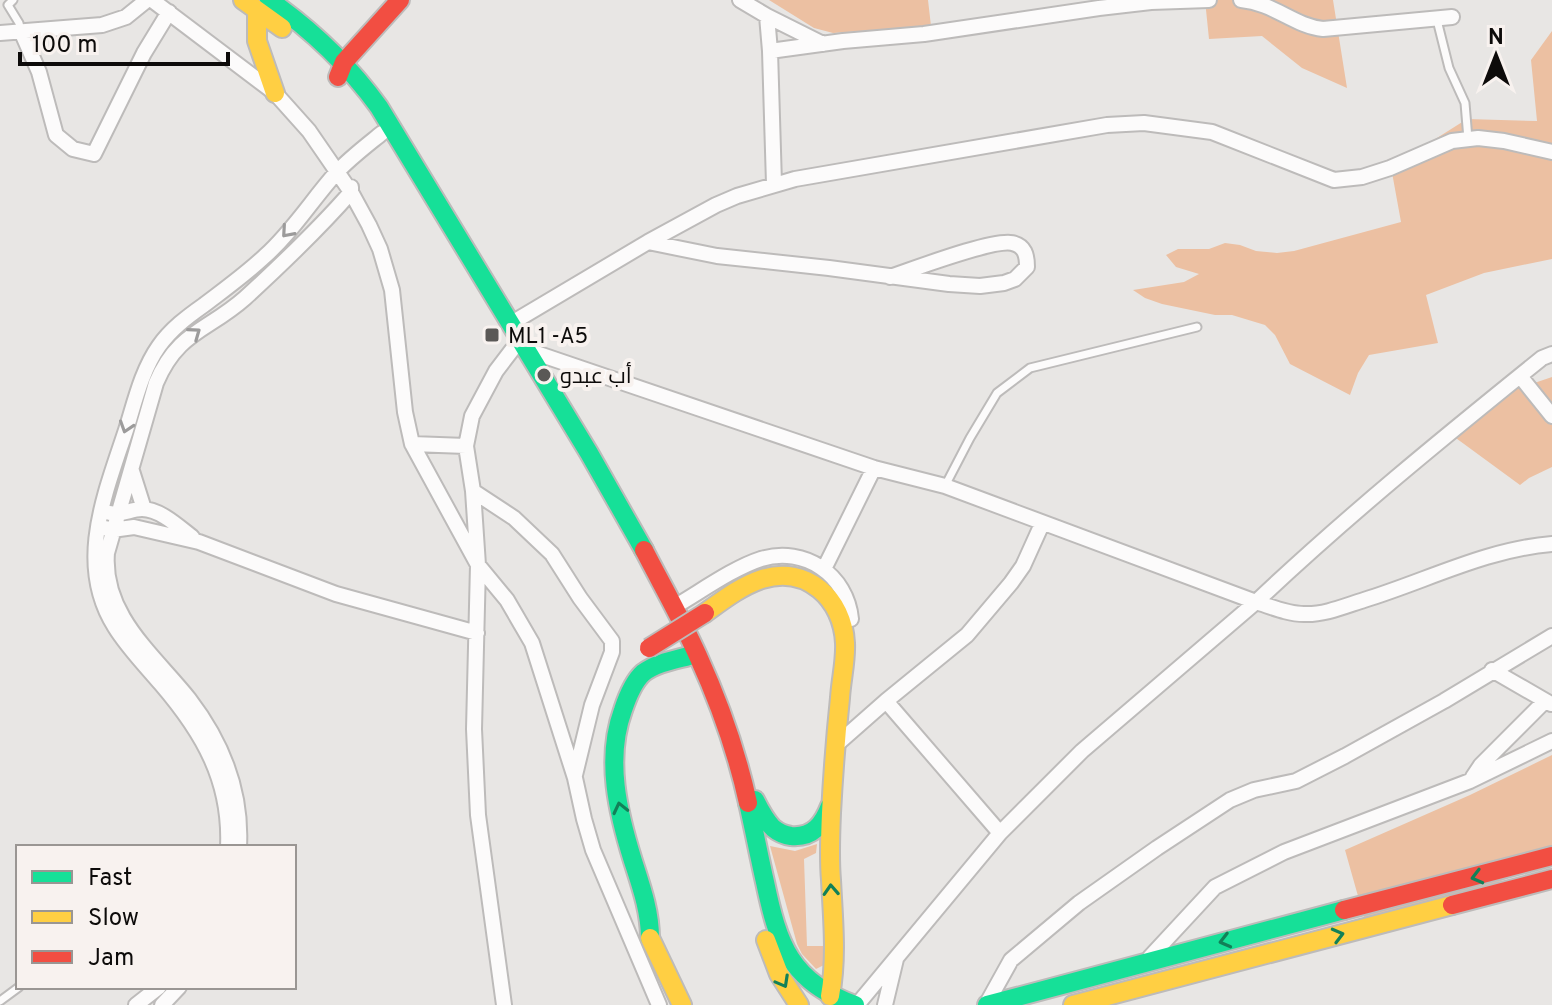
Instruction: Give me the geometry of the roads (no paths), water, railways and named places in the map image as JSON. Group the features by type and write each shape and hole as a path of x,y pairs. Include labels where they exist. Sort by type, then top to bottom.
{"main road":[{"path":"341,69 400,0"},
{"path":"256,3 369,92 510,324 518,350 689,656 732,786 761,925 774,966 799,1005"},
{"path":"256,3 257,41 275,93"},
{"path":"341,69 397,154 465,269 589,453 674,607 711,685 743,780 774,924 789,957 809,980 830,996 856,1005"},
{"path":"682,1005 642,919 607,822 598,783 599,740 606,712 619,684 649,648 740,589 779,575 812,583 825,592 843,626 845,644 832,794 830,862 834,979 830,996"},
{"path":"650,938 648,907 633,862 614,784 613,757 621,713 637,681 647,670 689,656"},
{"path":"743,780 773,829 784,835 800,837 820,827 832,794"},
{"path":"987,1005 1552,856"},
{"path":"1073,1005 1552,879"}],"street":[{"path":"0,33 102,25 126,17 150,0 275,93 309,131 351,192 380,249 392,290 405,412 412,444 478,565 507,600 532,643 575,778 593,850 659,1005"},
{"path":"740,0 823,44"},
{"path":"770,51 924,34 1099,8 1209,0"},
{"path":"1241,0 1269,6 1308,27 1323,29 1444,18"},
{"path":"21,31 39,72 56,135 73,149 94,154 144,53 169,12"},
{"path":"767,16 774,184"},
{"path":"510,324 716,205 774,184 1107,125 1144,123 1212,132 1334,180 1362,177 1390,168 1452,141 1478,138 1552,152"},
{"path":"228,845 227,811 218,774 208,752 180,706 125,641 106,613 95,572 96,527 139,387 150,359 160,344 169,332 268,254 337,172 382,133"},
{"path":"239,845 238,809 229,771 218,746 189,699 134,634 117,608 106,571 107,553 156,383 172,352 190,335 241,301 322,225 351,192 349,160"},
{"path":"648,242 717,256 829,268 890,277 949,284 980,286 1015,279 1027,267 1027,257 1020,246 1004,243 890,277"},
{"path":"504,1005 478,815 474,729 478,565 473,491 466,446 472,416 496,371 518,350 874,468 945,486 1283,611 1305,614 1330,611 1479,559 1529,545 1552,544"},
{"path":"856,1005 1000,833 1082,751 1393,480 1542,358 1552,354"},
{"path":"1520,376 1552,416"},
{"path":"412,444 466,446"},
{"path":"132,468 144,509"},
{"path":"824,569 874,468"},
{"path":"473,491 514,518 552,554 612,641 612,652 592,705 575,778"},
{"path":"101,510 117,515 144,509 163,516 199,542"},
{"path":"836,745 967,635 985,616 1023,566 1042,524"},
{"path":"96,527 112,530 134,527 199,542 336,594 477,633"},
{"path":"674,607 752,562 769,557 800,559 824,569 836,580 851,611 852,624"},
{"path":"987,1005 1011,960 1079,903 1230,800 1254,790 1296,781 1320,769 1444,701 1552,636"},
{"path":"1470,781 1492,754 1548,703 1492,670"},
{"path":"886,701 1000,833"},
{"path":"1147,961 1215,887 1284,852 1470,781 1552,741"},
{"path":"885,1005 897,954"},
{"path":"136,1005 156,989"},
{"path":"162,1005 177,989"}],"lane":[{"path":"13,0 8,5 21,31"},
{"path":"1444,18 1449,68 1465,103 1468,139"},
{"path":"945,486 997,393 1030,368 1197,327"},
{"path":"0,1001 16,989"}],"place":[{"name":"ML1 -A5","path":"492,335"},
{"name":"أب عبدو","path":"544,375"}]}
